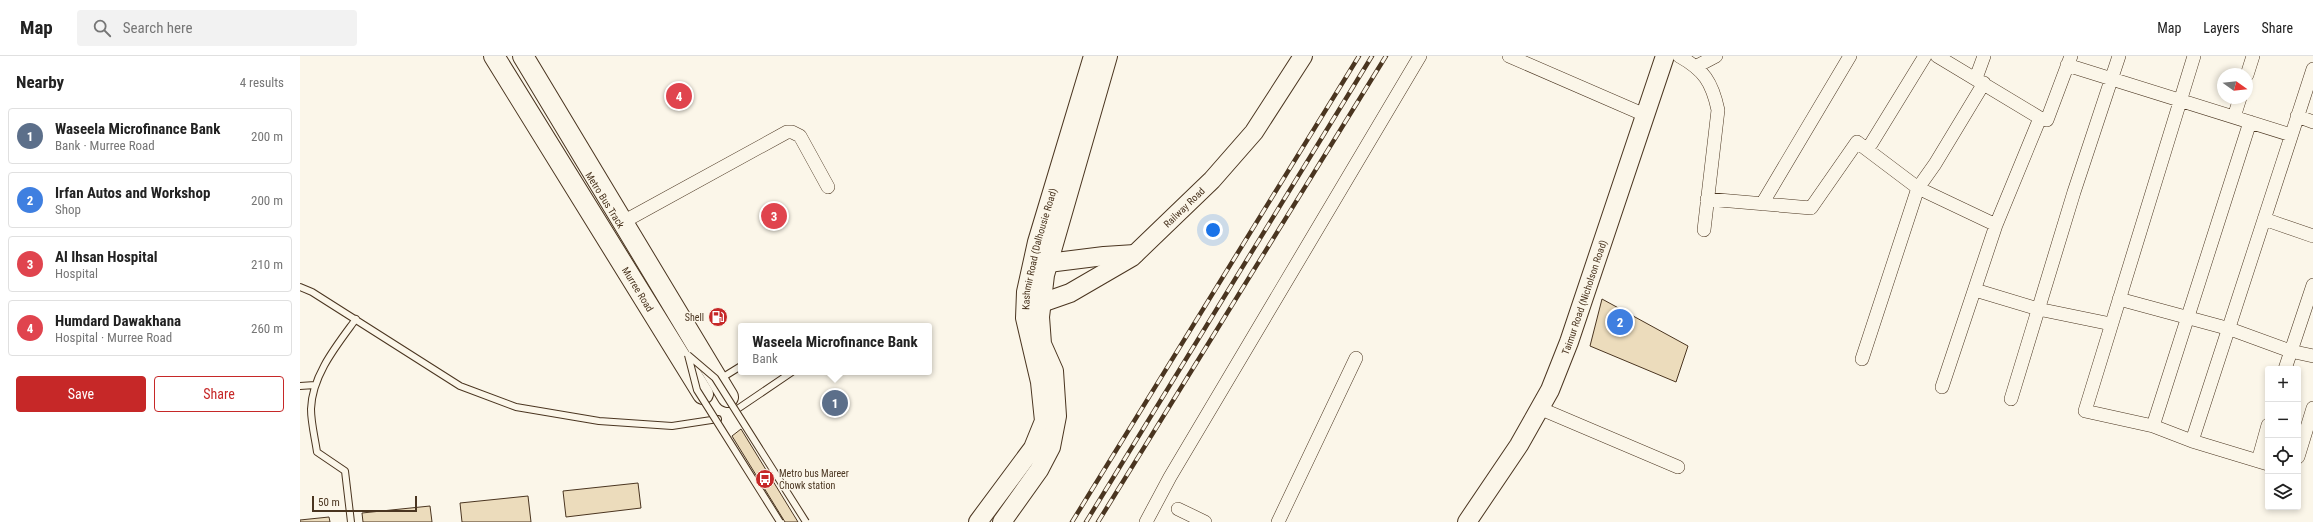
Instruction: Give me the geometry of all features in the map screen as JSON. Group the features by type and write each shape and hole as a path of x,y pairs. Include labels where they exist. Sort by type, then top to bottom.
{"main road":[{"name":"Murree Road","path":"494,56 781,522"},
{"path":"522,56 805,522"}],"street":[{"name":"Kashmir Road (Dalhousie Road)","path":"978,522 1033,448 1044,422 1032,306 1040,261 1093,56"},
{"name":"Kashmir Road (Dalhousie Road)","path":"1040,261 1108,56"},
{"name":"Railway Road","path":"1032,306 1070,293 1106,274 1135,254 1212,180 1254,132 1303,56"},
{"path":"1146,522 1182,457 1420,56"},
{"path":"1509,56 1645,116"},
{"name":"Taimur Road (Nicholson Road)","path":"1467,522 1519,445 1550,390 1569,342 1665,56"},
{"path":"1679,56 1698,66 1714,91 1718,110 1704,230"},
{"path":"1698,66 1716,56"},
{"path":"1762,204 1850,56"},
{"path":"1871,144 1924,56"},
{"path":"1938,56 1951,60 2040,118 2047,120 2069,60 2111,80 2234,116 2291,135"},
{"path":"1862,359 1918,188 1935,164 1980,80 1984,56"},
{"path":"2011,399 2038,309 2119,56"},
{"path":"2194,56 2084,411 2153,426 2192,441 2263,462 2266,438"},
{"path":"2249,68 2253,56"},
{"path":"2192,441 2230,329 2296,116 2313,69"},
{"path":"2234,116 2238,104"},
{"path":"2296,116 2313,122"},
{"path":"1942,387 1996,225 2040,118"},
{"path":"2153,426 2250,122"},
{"path":"623,222 787,132 792,132 800,136 828,187"},
{"path":"1707,199 1811,208 1857,142 1918,188 1996,225"},
{"path":"2264,219 2313,236"},
{"path":"1040,261 1135,254"},
{"path":"2286,366 2313,285"},
{"path":"1975,290 2038,309 2111,324"},
{"path":"2119,299 2188,319 2230,329 2290,351 2313,356"},
{"name":"Kashmir Road (Dalhousie Road)","path":"1002,522 1039,470 1051,447 1057,416 1054,371 1042,344 1032,306"},
{"path":"1278,522 1356,358"},
{"path":"1540,408 1678,467"},
{"path":"2301,447 2313,408"},
{"path":"1178,510 1205,522"}],"lane":[{"path":"300,287 312,292 356,319 460,386 516,407 599,421 672,426 718,419"},
{"path":"351,522 346,471 317,452 311,409 315,385 335,348 356,319"},
{"path":"684,349 688,355 715,378 805,522"},
{"path":"688,355 697,390 781,522"},
{"path":"718,380 738,368"},
{"path":"736,410 788,375"},
{"path":"300,386 315,385"}],"building":[{"path":"1602,299 1688,346 1676,382 1590,346"},
{"name":"Metro bus Mareer Chowk station","path":"741,429 798,522 785,522 732,436"},
{"path":"638,483 641,508 566,517 563,491"},
{"path":"528,496 531,522 462,522 460,503"},
{"path":"430,506 432,522 363,522 362,513"},
{"path":"329,517 330,522 300,522 300,520"}],"railway":[{"path":"1072,522 1359,56"},
{"path":"1086,522 1372,56"},
{"path":"1098,522 1386,56"}],"place":[{"name":"Humdard Dawakhana","path":"679,96"},
{"name":"Al Ihsan Hospital","path":"774,216"},
{"name":"Shell","path":"718,317"},
{"name":"Irfan Autos and Workshop","path":"1620,322"},
{"name":"Waseela Microfinance Bank","path":"835,403"},
{"name":"Metro bus Mareer Chowk station","path":"765,479"}]}
